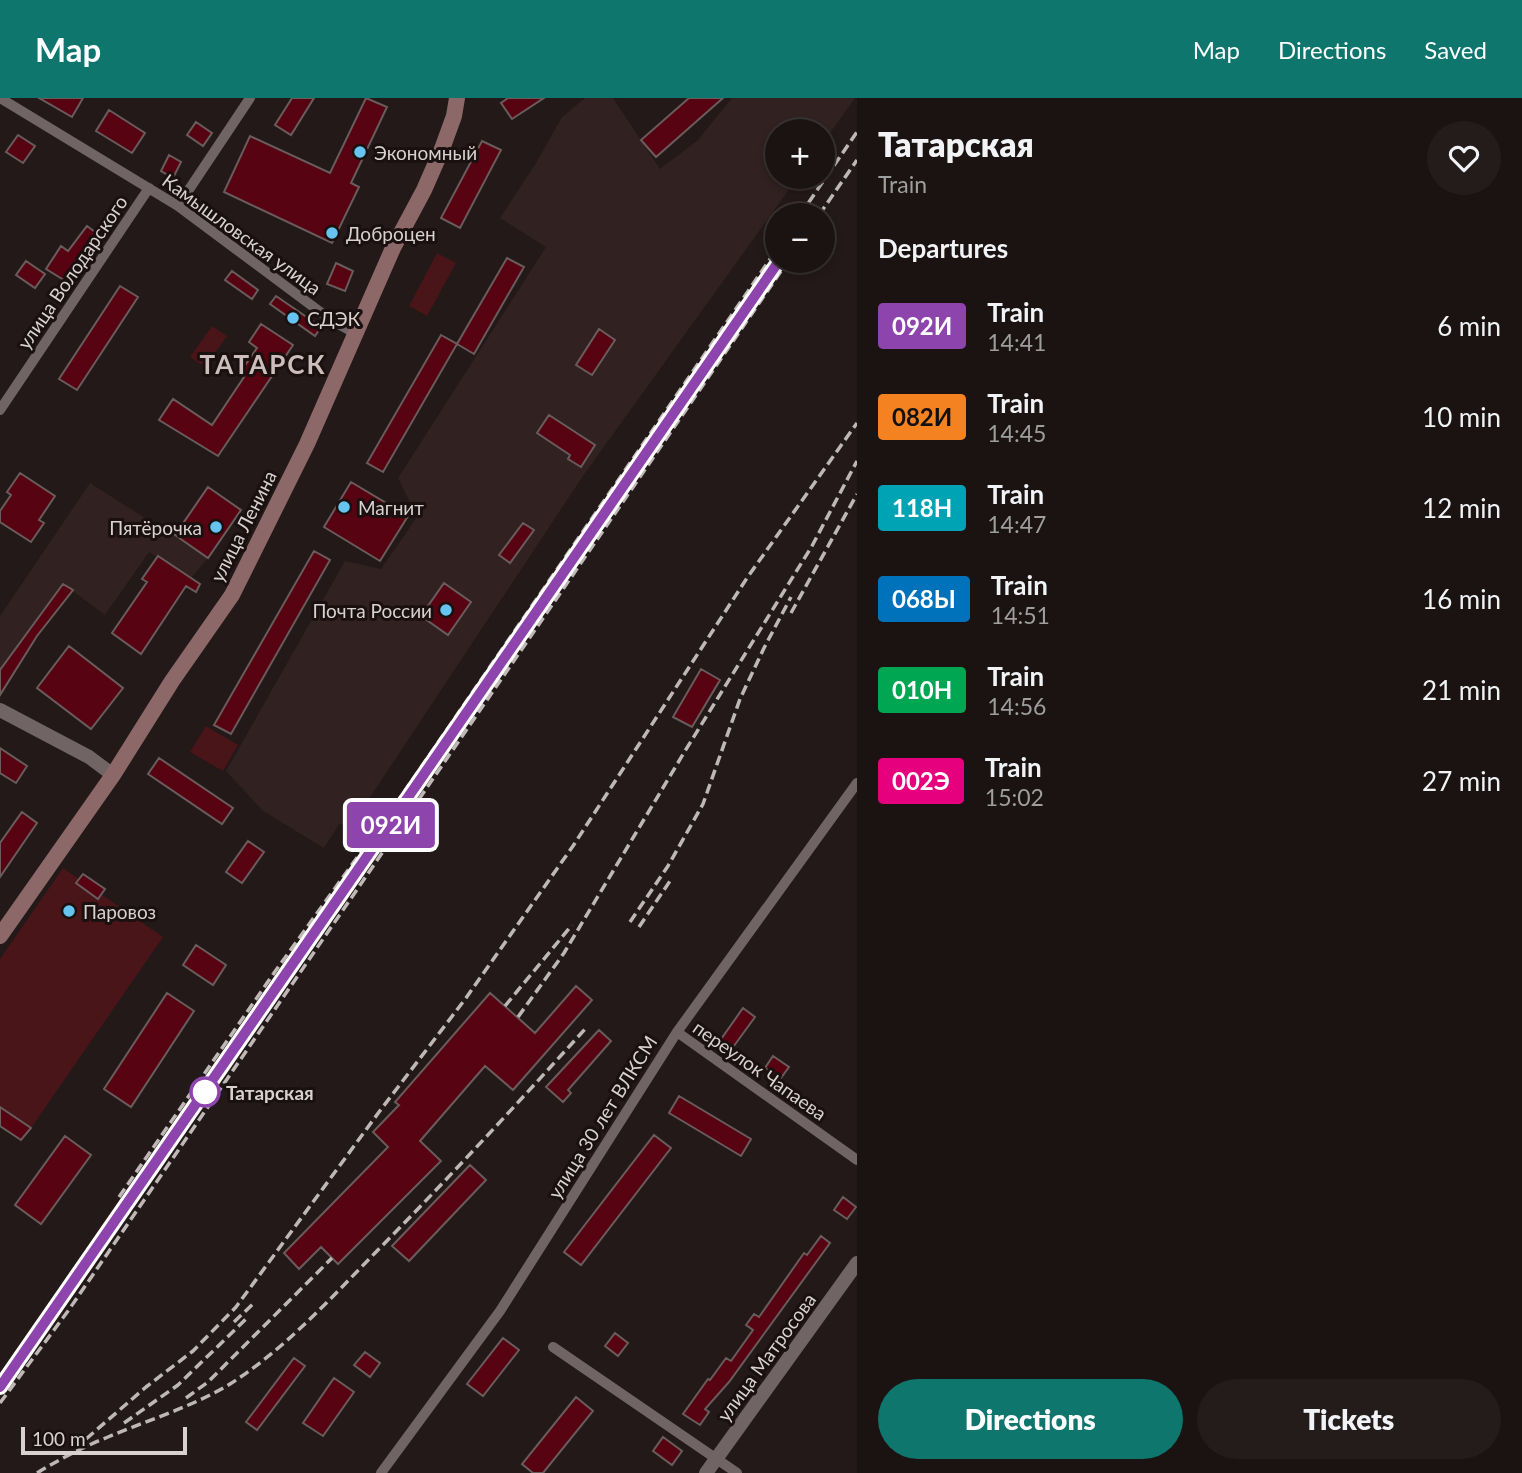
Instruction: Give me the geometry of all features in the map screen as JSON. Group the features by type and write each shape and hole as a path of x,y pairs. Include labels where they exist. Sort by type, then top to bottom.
{"main road":[{"name":"улица Ленина","path":"0,936 113,775 172,681 232,595 307,444 393,248 429,179 454,116 457,98"},
{"path":"454,116 465,98"}],"street":[{"name":"Камышловская улица","path":"0,98 178,206 331,320 356,334"},
{"path":"178,206 250,98"},
{"name":"улица Володарского","path":"0,410 149,188"},
{"path":"0,710 89,757 113,775"},
{"name":"улица 30 лет ВЛКСМ","path":"381,1473 500,1311 677,1032 857,783"},
{"name":"переулок Чапаева","path":"677,1032 857,1160"},
{"name":"улица Матросова","path":"706,1473 857,1263"},
{"path":"553,1347 737,1473"}],"shaded area":[{"path":"585,98 613,98 660,169 698,140 732,98 855,98 835,126 835,119 765,119 765,189 789,189 779,203 765,203 765,223 583,476 349,829 340,823 324,848 263,811 226,771 345,561 381,569 417,517 398,478 546,247 500,218 562,117"},
{"path":"437,253 456,263 427,316 409,306"},
{"path":"212,326 227,336 205,367 190,357"},
{"path":"90,483 208,558 191,578 149,552 105,615 63,584 0,671 0,616"},
{"path":"206,726 238,745 223,771 190,752"},
{"path":"63,868 163,937 31,1128 0,1107 0,959"}],"building":[{"path":"39,98 83,98 72,117"},
{"path":"292,98 314,98 291,135 275,125"},
{"path":"366,98 387,107 351,183 359,187 332,243 224,192 250,136 330,173"},
{"path":"508,98 544,98 512,119 501,103"},
{"path":"689,98 723,98 656,157 641,140"},
{"path":"109,110 145,133 132,153 96,131"},
{"path":"196,122 212,133 203,146 187,135"},
{"path":"18,135 35,146 23,163 6,152"},
{"path":"482,141 501,150 460,228 441,218"},
{"path":"169,155 181,162 173,178 161,171"},
{"path":"87,226 99,235 67,282 46,269 61,246 68,251"},
{"path":"507,258 524,267 474,354 457,344"},
{"path":"26,261 45,274 35,288 16,275"},
{"path":"336,263 353,271 345,291 327,284"},
{"path":"232,271 258,290 252,299 225,280"},
{"path":"120,286 138,297 77,390 59,379"},
{"path":"276,296 321,327 315,336 270,304"},
{"path":"261,324 293,345 218,456 159,420 173,399 212,425 244,377 239,374 257,348 249,342"},
{"path":"599,329 615,340 592,375 576,365"},
{"path":"441,335 457,344 383,472 367,463"},
{"path":"549,415 595,445 581,467 568,459 570,455 537,433"},
{"path":"20,473 55,496 39,520 44,523 31,542 0,522 0,511 11,495 7,492"},
{"path":"351,482 408,516 380,561 324,527"},
{"path":"208,487 241,510 208,558 175,535"},
{"path":"523,523 534,530 510,563 499,555"},
{"path":"314,551 330,560 231,734 214,725"},
{"path":"158,556 200,584 196,592 186,586 141,654 112,633 147,582 142,579"},
{"path":"444,583 471,602 448,635 421,616"},
{"path":"63,584 73,590 37,636 0,695 0,670"},
{"path":"69,646 123,688 91,729 37,688"},
{"path":"701,669 720,680 692,727 673,717"},
{"path":"0,748 27,766 16,783 0,773"},
{"path":"159,758 233,808 222,824 148,774"},
{"path":"22,812 37,823 0,877 0,843"},
{"path":"248,841 264,852 242,883 226,872"},
{"path":"83,874 105,889 98,899 76,883"},
{"path":"196,945 226,965 213,985 183,965"},
{"path":"576,986 592,1000 513,1090 485,1066 420,1141 441,1161 338,1264 321,1247 299,1269 284,1253 388,1147 373,1132 399,1105 395,1102 490,993 535,1033"},
{"path":"167,993 194,1011 131,1107 104,1089"},
{"path":"743,1008 755,1017 731,1050 719,1042"},
{"path":"599,1030 611,1041 568,1090 571,1093 563,1102 546,1087"},
{"path":"773,1056 789,1067 781,1078 765,1068"},
{"path":"679,1096 751,1139 741,1156 669,1113"},
{"path":"0,1107 31,1128 21,1140 0,1126"},
{"path":"654,1135 671,1148 581,1265 564,1252"},
{"path":"65,1136 91,1155 41,1224 15,1205"},
{"path":"470,1165 486,1180 409,1261 392,1246"},
{"path":"843,1197 856,1207 847,1219 834,1210"},
{"path":"821,1236 830,1243 729,1382 705,1409 709,1412 700,1425 683,1414 726,1358 731,1361 753,1330 746,1325 754,1314 759,1317 804,1253 807,1255"},
{"path":"615,1333 628,1343 618,1356 605,1346"},
{"path":"503,1338 519,1350 483,1396 467,1384"},
{"path":"365,1352 380,1363 370,1377 354,1365"},
{"path":"294,1358 305,1366 257,1430 246,1422"},
{"path":"334,1378 354,1392 323,1436 303,1423"},
{"path":"576,1397 593,1411 543,1473 533,1473 522,1464"},
{"path":"663,1437 682,1451 672,1465 653,1451"}],"railway":[{"path":"808,203 857,132"},
{"path":"827,203 857,160"},
{"path":"119,1197 274,973 402,795 765,266"},
{"path":"0,1403 68,1311 780,273"},
{"path":"86,1439 193,1351 236,1307 466,998 573,846 747,578 857,423"},
{"path":"518,1017 564,953 812,546 857,461"},
{"path":"791,613 857,494"},
{"path":"630,922 668,866 703,804 740,699 791,597"},
{"path":"639,927 672,878"},
{"path":"505,1006 572,925"},
{"path":"37,1473 90,1445 215,1392 270,1355 324,1305 402,1225 586,1028"},
{"path":"0,1387 218,1074"},
{"path":"186,1398 208,1382 332,1258"},
{"path":"234,1322 255,1302"},
{"path":"124,1423 178,1385 246,1319"}],"train":[{"name":"092И","path":"0,1387 771,273"}],"place":[{"name":"Экономный","path":"360,152"},
{"name":"Доброцен","path":"332,233"},
{"name":"СДЭК","path":"293,318"},
{"name":"Магнит","path":"344,507"},
{"name":"Пятёрочка","path":"216,527"},
{"name":"Почта России","path":"446,610"},
{"name":"Паровоз","path":"69,911"},
{"name":"Татарская","path":"205,1092"}],"district":[{"name":"ТАТАРСК","path":"263,364"}]}
